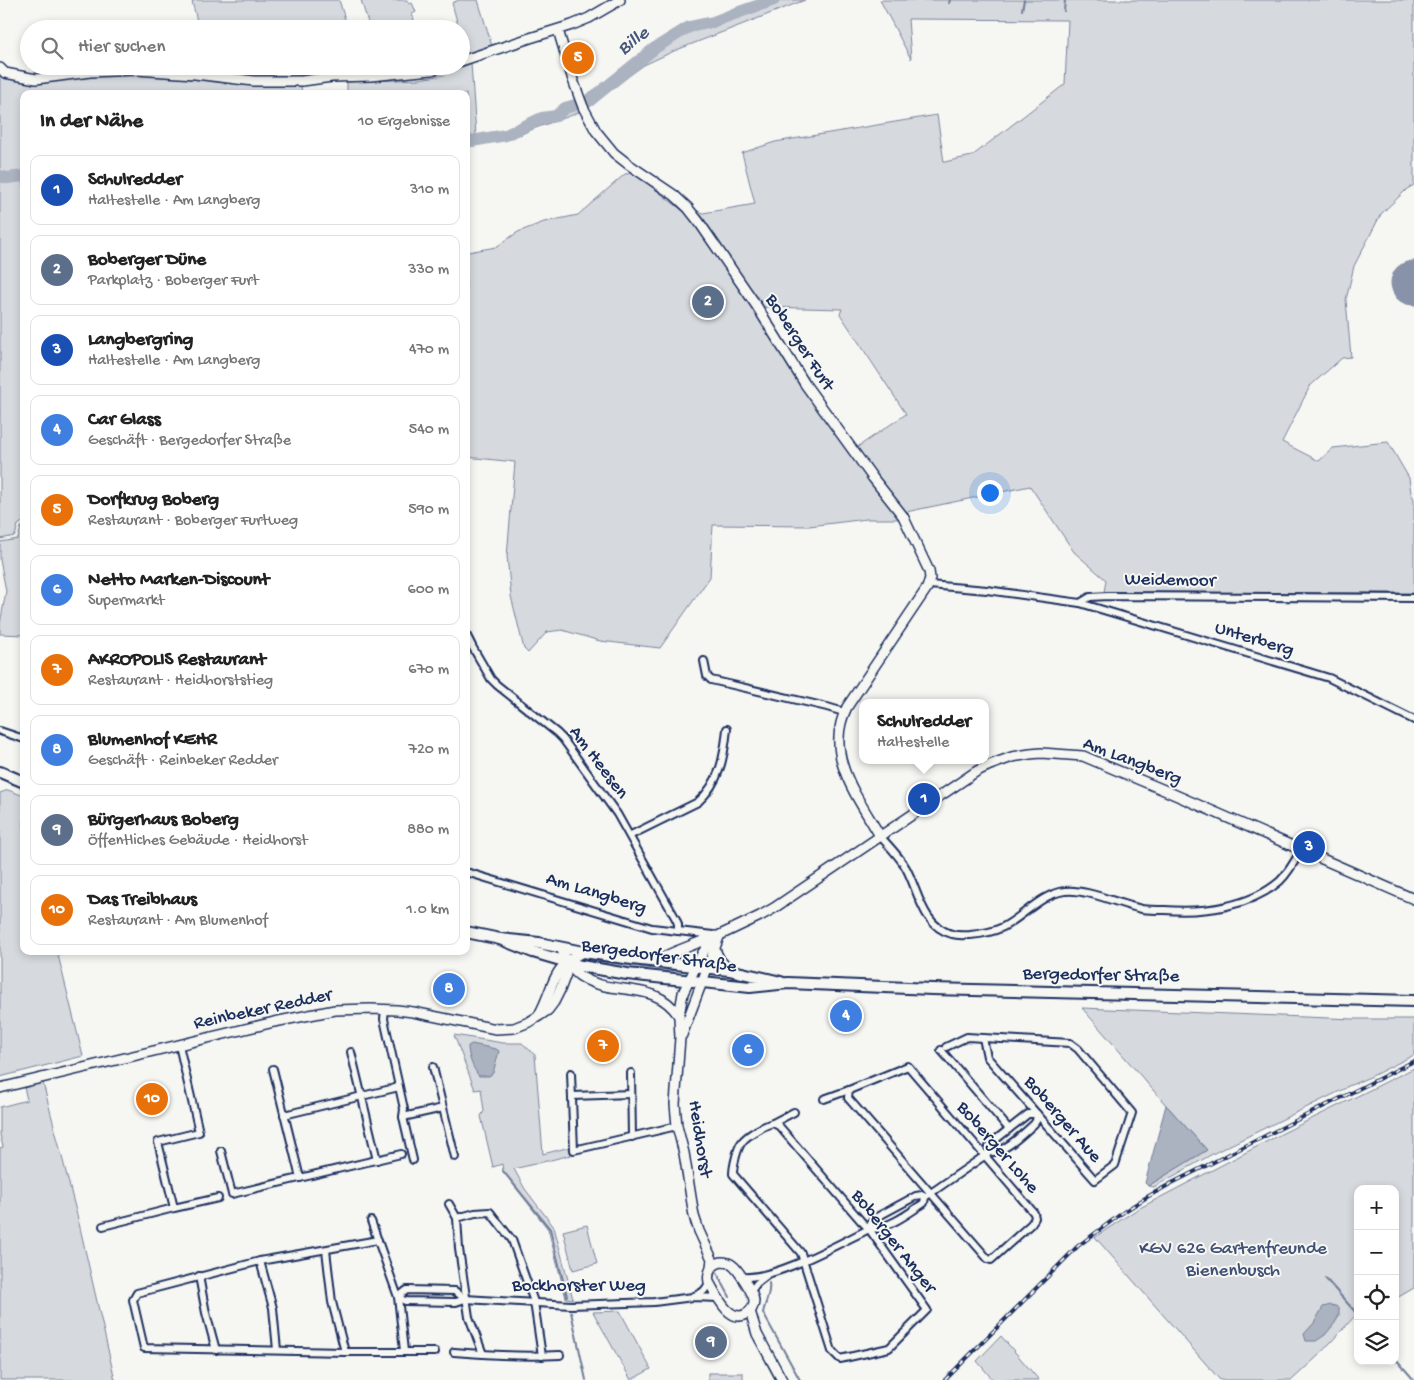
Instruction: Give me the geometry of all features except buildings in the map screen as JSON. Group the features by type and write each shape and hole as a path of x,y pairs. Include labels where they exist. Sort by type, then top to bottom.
{"main road":[{"path":"0,772 20,780"},
{"name":"Bergedorfer Straße","path":"470,933 500,939 539,943 583,952 729,970 788,983"},
{"name":"Bergedorfer Straße","path":"500,939 533,952 582,966 627,974 750,987 788,983 932,989 1414,1001"}],"street":[{"path":"470,58 558,30 589,18 620,0"},
{"name":"Boberger Furt","path":"558,30 579,97 596,131 607,146 628,164 674,195 699,222 756,305 805,384 903,516 929,571 929,585"},
{"path":"0,68 5,73 36,79 67,75"},
{"path":"207,75 254,80 302,81 332,77 380,75"},
{"path":"929,585 844,712 838,738 843,769 850,784 880,836 906,867 926,916 938,927 951,934 984,934 1004,927 1051,895 1065,891 1078,891 1144,909 1188,912 1224,906 1246,900 1273,886 1289,870 1301,850"},
{"name":"Weidemoor","path":"929,585 988,590 1080,603 1090,597 1108,596 1414,598"},
{"name":"Unterberg","path":"1080,603 1329,678 1414,720"},
{"name":"Am Heesen","path":"470,650 496,685 563,739 631,836 676,919 678,931"},
{"path":"704,660 707,676 711,680 844,712"},
{"path":"631,836 698,802 707,794 716,780 727,729"},
{"path":"0,731 20,737"},
{"name":"Am Langberg","path":"696,966 702,954 720,935 774,908 977,771 1012,757 1041,753 1083,756 1414,899"},
{"name":"Am Langberg","path":"470,873 652,928 720,935"},
{"path":"701,982 720,935"},
{"path":"654,961 720,935"},
{"path":"561,948 567,962 578,975 596,984 653,994 671,1006 679,1016"},
{"path":"714,948 720,960 729,970"},
{"name":"Reinbeker Redder","path":"0,1088 324,1011 385,1009 413,1012 502,1029 514,1028 534,1019 540,1014 557,972 573,956 583,952"},
{"name":"Heidhorst","path":"696,966 684,993 679,1016 680,1038 675,1104 676,1126 684,1153 694,1216 698,1231 712,1259 708,1275 709,1282"},
{"name":"Heidhorst","path":"680,1038 701,982"},
{"path":"385,1009 384,1019 413,1160"},
{"name":"Boberger Aue","path":"983,1038 987,1057 1095,1180 1115,1166 1132,1113 1078,1049 1070,1043 967,1037 944,1048 1009,1129"},
{"path":"174,1208 158,1142 199,1132 179,1045"},
{"path":"351,1052 377,1160"},
{"name":"Boberger Lohe","path":"824,1099 908,1066 987,1155 1034,1213 1035,1218 1031,1224 995,1257 991,1260 988,1259 928,1196 848,1098 849,1090"},
{"path":"433,1067 455,1157"},
{"path":"273,1069 300,1178"},
{"path":"571,1073 574,1150 676,1126"},
{"path":"631,1073 632,1137"},
{"path":"284,1115 399,1087"},
{"path":"572,1096 631,1094"},
{"path":"404,1117 443,1108"},
{"name":"Boberger Anger","path":"773,1123 779,1126 869,1229 927,1310 889,1348 840,1359 832,1351 801,1253 733,1174 740,1144 745,1138 768,1124 794,1112"},
{"path":"709,1282 729,1313 739,1316 745,1315 750,1311 754,1301 751,1290 760,1280 869,1229 878,1229 910,1212 924,1203 928,1196 987,1155 1001,1150 1029,1129 1036,1121 1037,1114 1028,1114 994,1141 989,1147 987,1155"},
{"path":"221,1151 232,1194 401,1154"},
{"path":"869,1229 871,1222 875,1218 916,1196 928,1196"},
{"path":"103,1226 218,1198"},
{"path":"449,1204 457,1218 465,1299 469,1317 483,1354"},
{"path":"457,1218 475,1213 490,1212 512,1240 534,1302 542,1356"},
{"path":"371,1221 398,1296 404,1352"},
{"path":"378,1240 260,1261 137,1293 133,1300 144,1348 435,1352"},
{"name":"Heidhorst","path":"705,1244 725,1262 734,1266 751,1290"},
{"path":"326,1250 332,1302 345,1352"},
{"path":"260,1261 273,1308 277,1350"},
{"path":"711,1267 725,1262"},
{"path":"742,1277 770,1274"},
{"path":"199,1276 216,1350"},
{"path":"693,1297 702,1292 709,1282"},
{"name":"Bockhorster Weg","path":"465,1299 455,1292 407,1290 398,1296 405,1301 456,1302 465,1299 571,1305 654,1302 693,1297 719,1298"},
{"path":"750,1311 757,1334 782,1380"},
{"path":"739,1316 757,1334"},
{"path":"454,1352 542,1356 560,1355"}],"green space":[{"path":"339,0 345,20 197,20 192,1"},
{"path":"361,0 407,0 409,4 412,3 416,12 412,14 414,20 367,20"},
{"path":"459,0 478,0 492,46 470,53 470,20 457,20 452,3"},
{"path":"762,0 805,0 674,51 644,65 593,105 586,95 620,73 653,46 688,24 712,18"},
{"path":"880,0 1414,0 1414,185 1407,189 1381,214 1354,266 1346,300 1351,357 1342,358 1310,386 1282,442 1319,461 1333,448 1388,442 1409,478 1411,493 1414,499 1414,593 1104,592 1106,580 1074,552 1030,486 906,512 876,477 856,448 906,414 840,314 842,309 763,307 702,216 693,209 703,213 755,204 742,153 775,142 937,115 944,162 972,156 1065,84 1068,20 908,19 911,59"},
{"path":"470,63 476,135 470,137 470,90 347,90 347,82 470,75"},
{"path":"0,75 37,84 93,76 147,75 253,85 301,85 302,90 20,90 20,524 15,536 0,539"},
{"path":"300,75 324,75 301,77"},
{"path":"576,107 579,112 520,135 519,133 558,117"},
{"path":"634,173 687,214 744,295 802,386 900,519 867,519 809,526 713,525 710,577 660,648 600,641 562,630 547,632 528,653 524,649 511,596 507,556 515,462 470,457 470,252 496,247 518,232 544,222 578,215 625,174"},
{"path":"20,531 20,635 0,634 6,591 0,560 0,542 18,539"},
{"path":"8,790 20,794 20,955 58,955 83,1056 0,1077 0,793"},
{"path":"580,959 642,967 674,967 674,971 646,968 630,969 579,961"},
{"path":"1082,1008 1354,1019 1414,1019 1414,1055 1216,1152 1154,1187 1148,1186 1207,1150"},
{"path":"454,1035 503,1043 522,1043 535,1055 543,1154 570,1147 571,1155 514,1169 525,1189 554,1227 573,1299 566,1298 548,1229 503,1171 502,1164 493,1167 481,1116 484,1111 481,1089 475,1090"},
{"name":"KGV 626 Gartenfreunde Bienenbusch","path":"1414,1068 1414,1288 1399,1297 1399,1185 1354,1185 1354,1317 1318,1356 1292,1380 1220,1380 1095,1237 1136,1210 1283,1133"},
{"path":"43,1083 78,1219 115,1380 0,1380 0,1148 3,1147 0,1135 0,1107 27,1100 24,1087"},
{"path":"587,1225 597,1264 573,1270 563,1231"},
{"path":"620,1311 651,1369 631,1380 593,1312"},
{"path":"1001,1336 1039,1380 993,1380 977,1361"},
{"path":"708,1373 743,1373 743,1380 708,1380"}],"shaded area":[{"path":"472,1044 499,1051 493,1073 489,1076 479,1076 475,1070 468,1050 468,1046"},
{"path":"1166,1105 1207,1150 1148,1186 1145,1183"},
{"path":"1331,1305 1339,1307 1339,1315 1335,1323 1325,1335 1316,1341 1306,1341 1304,1334 1314,1323 1323,1307"}],"waterway":[{"name":"Bille","path":"470,141 506,135 542,118 556,116 565,108 589,101 655,48 689,27 713,22 774,0"},
{"path":"1022,10 1024,0"},
{"path":"1064,11 1065,0"},
{"name":"Bille","path":"0,176 7,178 20,176"},
{"path":"1101,606 1126,613"},
{"path":"1130,614 1158,623"},
{"path":"1162,624 1175,628"},
{"path":"1180,630 1223,643"},
{"path":"1231,645 1235,646"},
{"path":"1241,648 1245,649"},
{"path":"1248,650 1255,652"},
{"path":"1260,654 1268,656"},
{"path":"1272,657 1283,661"},
{"path":"1290,663 1312,669"},
{"path":"1317,671 1327,674"},
{"path":"1334,677 1358,688"},
{"path":"1368,693 1373,695"},
{"path":"1387,702 1394,706"},
{"path":"1407,713 1414,716"},
{"path":"503,1171 550,1229 567,1296"},
{"path":"690,1218 691,1225"},
{"path":"697,1238 702,1247"},
{"path":"716,1271 730,1297"},
{"path":"1325,1278 1354,1311"},
{"path":"769,1283 769,1294 763,1313 800,1380"},
{"path":"571,1312 586,1380"},
{"path":"767,1363 776,1380"},
{"path":"1399,1363 1414,1380"}],"railway":[{"path":"945,1380 1078,1246 1125,1211 1172,1183 1414,1061"}],"place":[{"name":"Dorfkrug Boberg","path":"578,58"},
{"name":"Boberger Düne","path":"708,302"},
{"name":"Schulredder","path":"924,799"},
{"name":"Langbergring","path":"1309,847"},
{"name":"Blumenhof KEHR","path":"449,989"},
{"name":"Car Glass","path":"846,1016"},
{"name":"AKROPOLIS Restaurant","path":"603,1046"},
{"name":"Netto Marken-Discount","path":"748,1050"},
{"name":"Das Treibhaus","path":"152,1099"},
{"name":"Bürgerhaus Boberg","path":"711,1342"}]}
